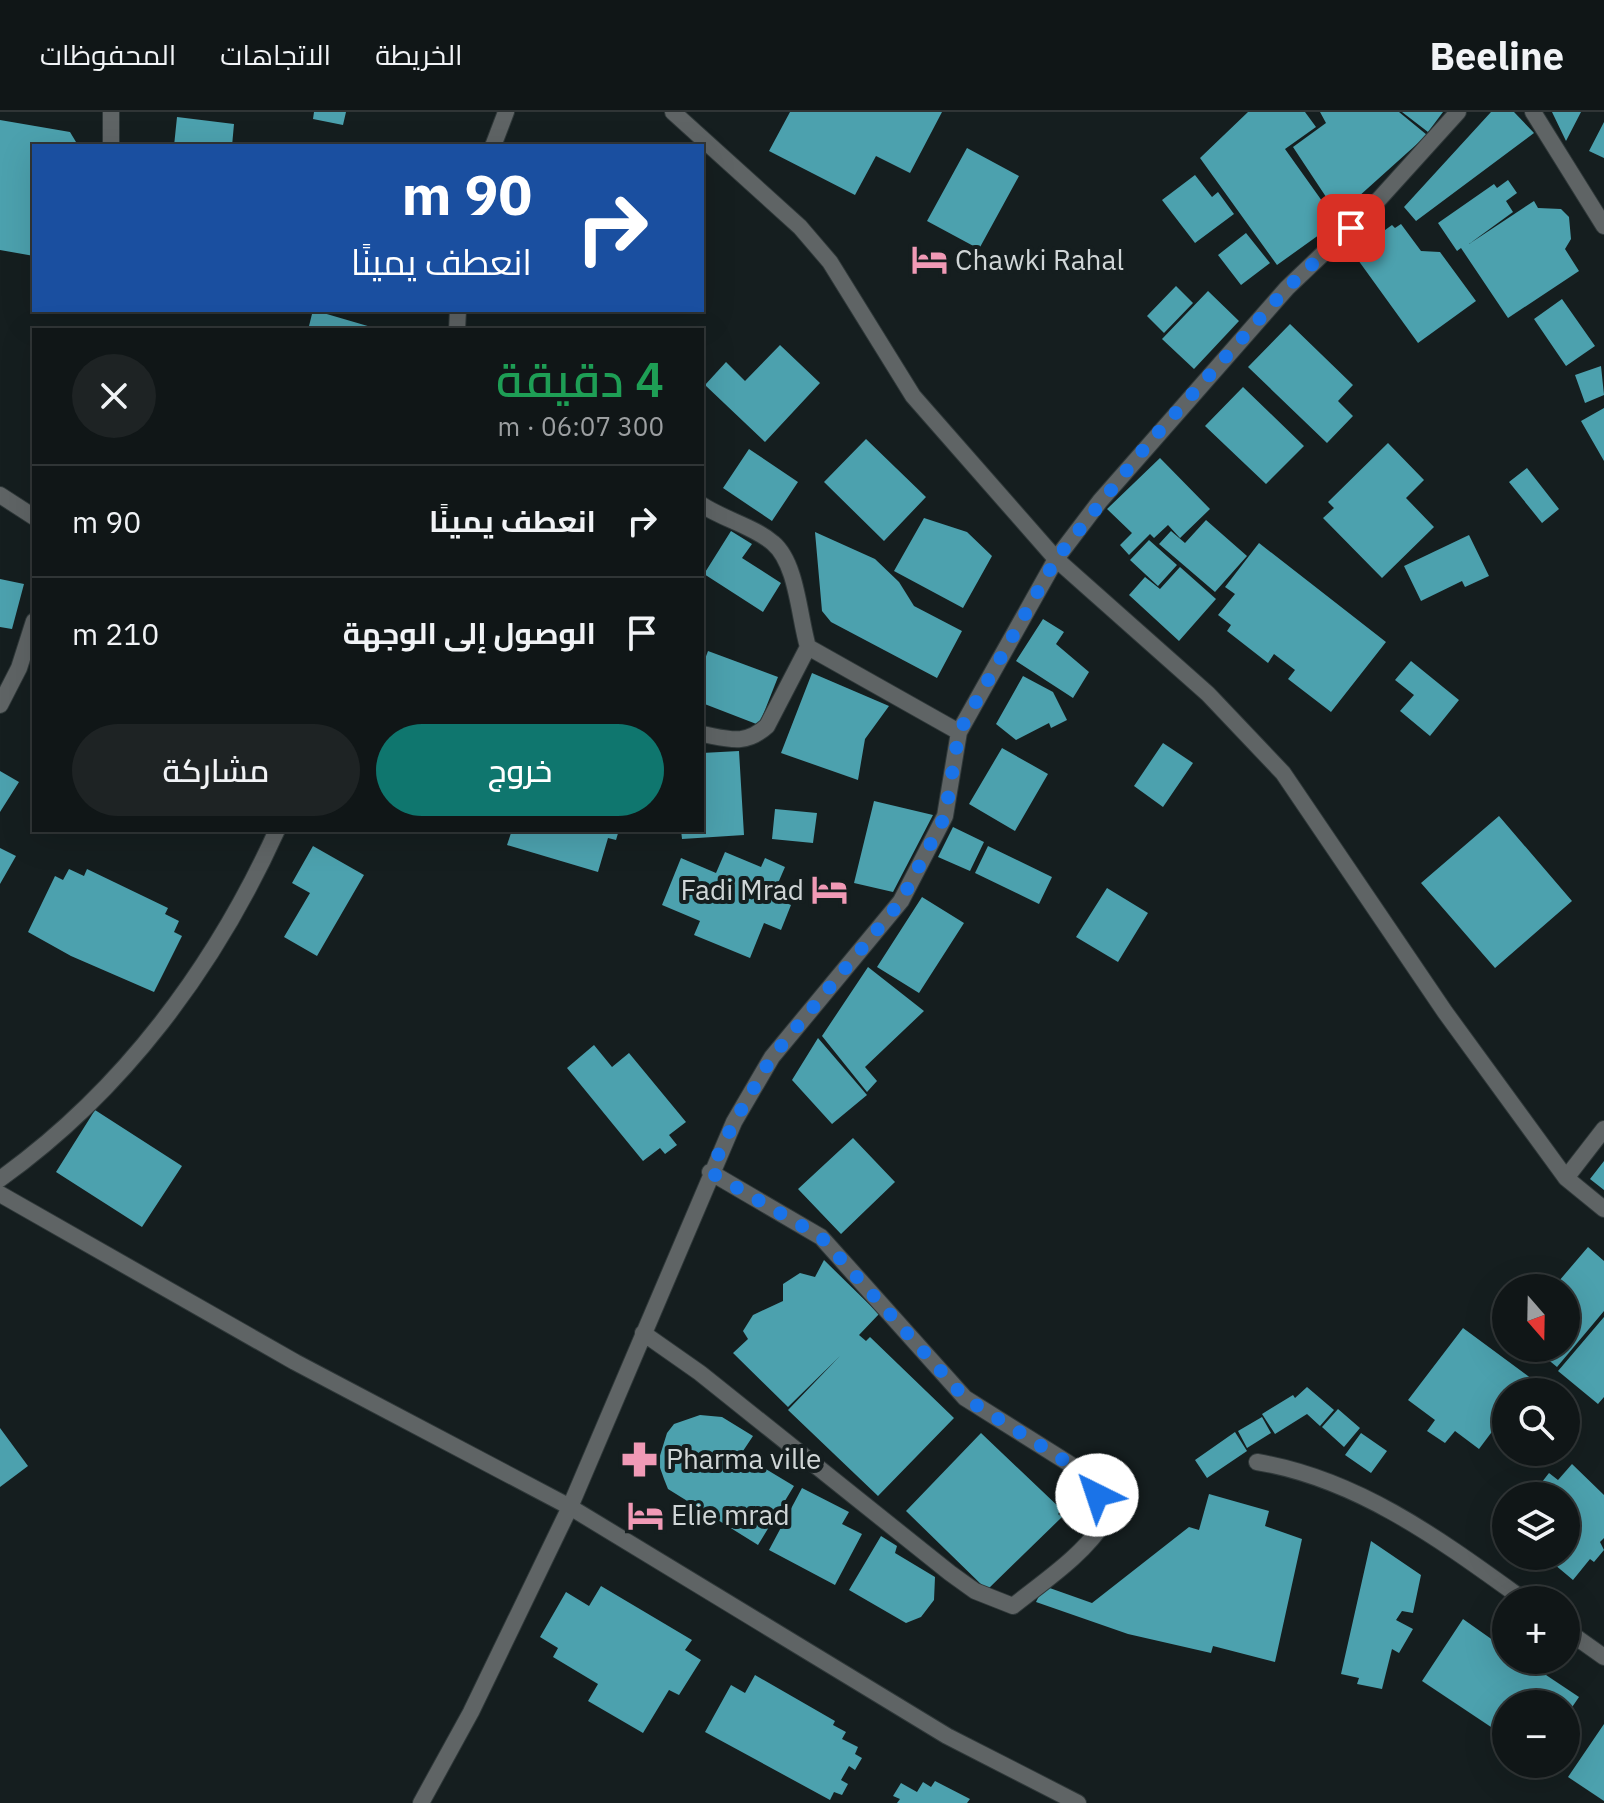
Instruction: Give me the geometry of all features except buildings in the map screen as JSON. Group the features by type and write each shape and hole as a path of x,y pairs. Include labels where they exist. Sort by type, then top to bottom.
{"street":[{"path":"111,112 111,144"},
{"path":"494,144 506,112"},
{"path":"673,112 800,227 830,262 913,396 1056,559 1208,694 1283,773 1445,1012 1566,1178 1604,1209"},
{"path":"421,1803 471,1712 570,1507 710,1172 734,1122 772,1057 901,901 945,816 959,732 1056,559 1109,489 1287,288 1372,207 1458,112"},
{"path":"1533,112 1604,226"},
{"path":"0,495 32,516"},
{"path":"704,506 764,537 781,551 792,575 808,647 767,726 758,734 742,741 704,734"},
{"path":"0,705 19,668 32,627"},
{"path":"808,647 959,732"},
{"path":"0,1179 53,1136 144,1046 178,1004 246,894 276,832"},
{"path":"1566,1178 1604,1129"},
{"path":"643,1333 700,1373 975,1591 1013,1606 1074,1558 1107,1518 1097,1495 1073,1466 965,1398 821,1237 710,1172"},
{"path":"0,1194 295,1362 570,1507 924,1722 1078,1803"},
{"path":"1257,1462 1298,1469 1370,1498 1503,1586"},
{"path":"1580,1640 1604,1657"}],"place":[{"name":"Chawki Rahal","path":"929,260"},
{"name":"Fadi Mrad","path":"830,890"},
{"name":"Pharma ville","path":"640,1459"},
{"name":"Elie mrad","path":"645,1515"}],"route":[{"path":"1097,1495 1073,1466 965,1398 821,1237 710,1172 734,1122 772,1057 901,901 945,816 959,732 984,682 1056,559 1147,445 1287,288 1351,228"}]}
